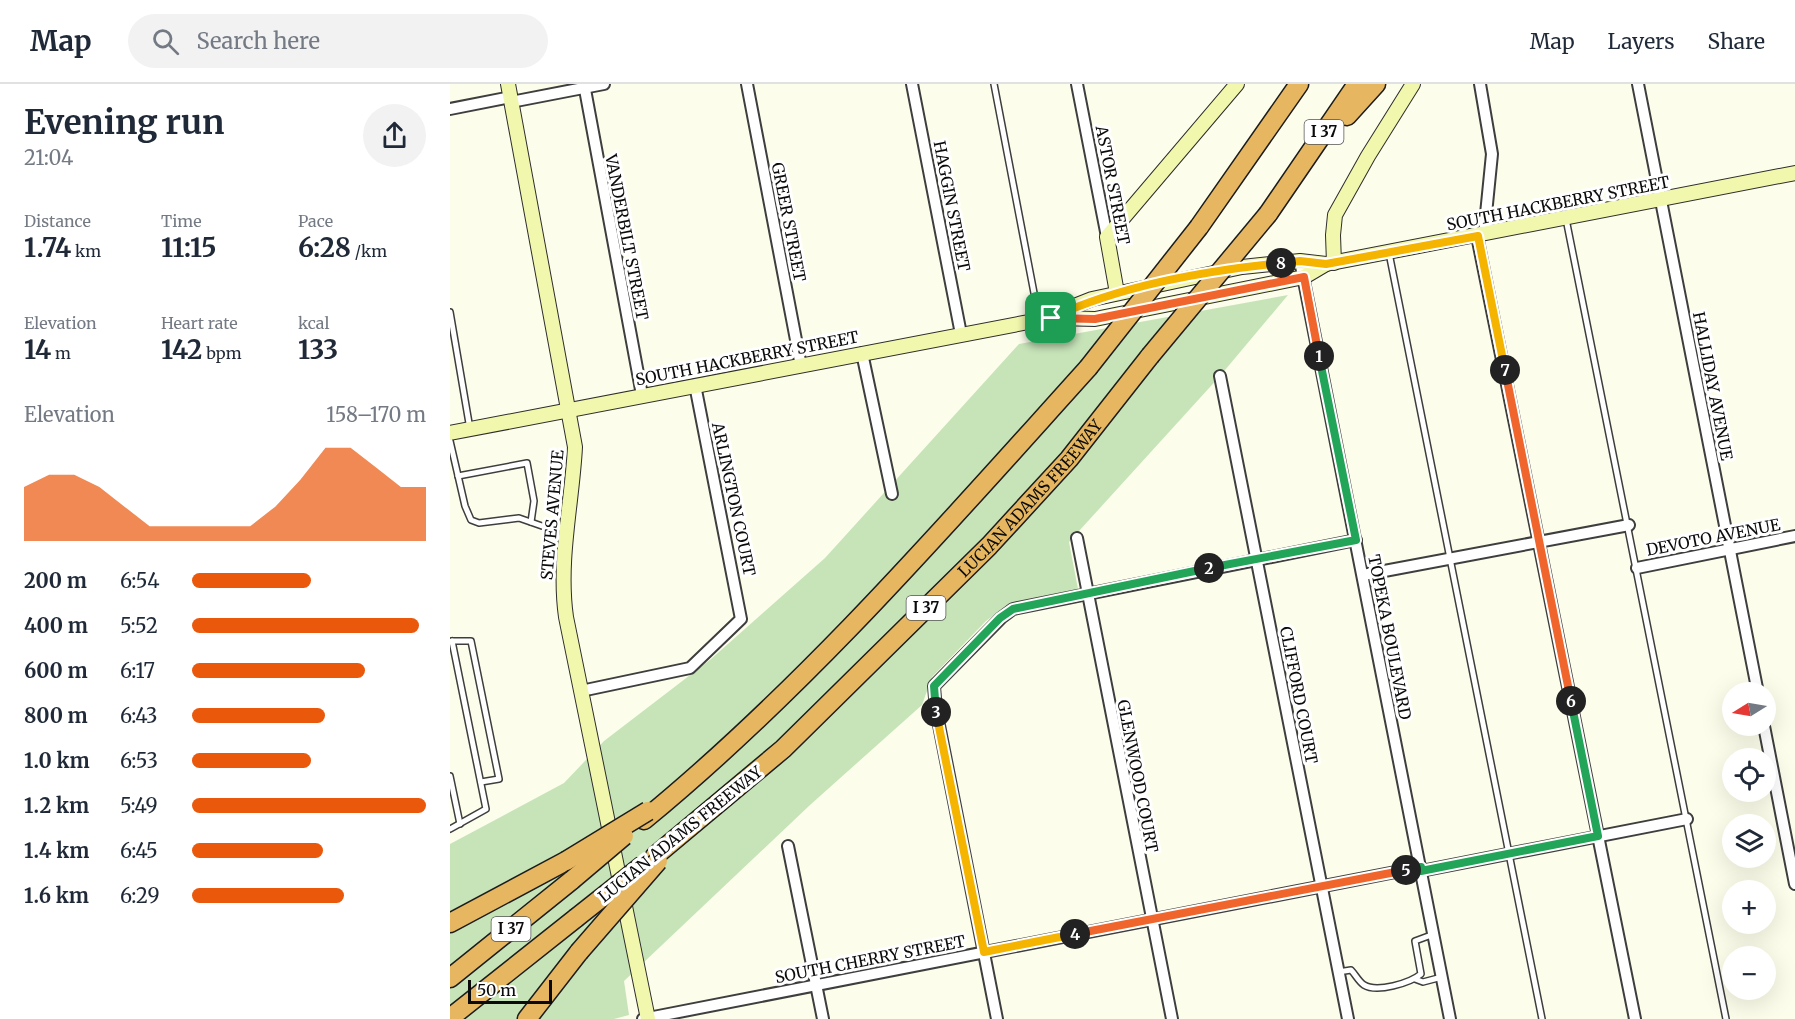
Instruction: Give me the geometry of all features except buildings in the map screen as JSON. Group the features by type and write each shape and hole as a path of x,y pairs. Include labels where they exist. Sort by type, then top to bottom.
{"highway":[{"path":"1240,169 1289,84"},
{"name":"LUCIAN ADAMS FREEWAY","path":"450,978 572,879 646,815 676,794 847,629 948,524 1088,369 1199,227 1299,84"},
{"name":"LUCIAN ADAMS FREEWAY","path":"450,1018 576,918 657,859 679,837 783,749 989,546 1069,459 1150,356 1268,214 1357,84"},
{"path":"1291,181 1376,84"},
{"path":"450,923 646,815"},
{"path":"527,1019 579,952 657,859"}],"main road":[{"path":"1107,237 1153,186 1237,84"},
{"path":"1330,264 1335,215 1368,156 1413,84"},
{"name":"STEVES AVENUE","path":"510,94 575,447 563,551 563,597 647,1019"},
{"name":"SOUTH HACKBERRY STREET","path":"450,433 1045,319 1095,319 1304,277 1330,264 1661,201 1795,172"},
{"name":"ASTOR STREET","path":"1107,237 1117,293"},
{"name":"SOUTH HACKBERRY STREET","path":"1045,319 1092,299 1242,267 1300,261 1330,264"}],"street":[{"path":"450,109 510,94 604,84"},
{"name":"GREER STREET","path":"747,84 801,366"},
{"name":"HAGGIN STREET","path":"912,84 961,334"},
{"name":"ASTOR STREET","path":"1077,84 1107,237"},
{"path":"1480,84 1492,154 1481,235 1539,541 1635,1019"},
{"name":"HALLIDAY AVENUE","path":"1638,84 1756,682"},
{"name":"VANDERBILT STREET","path":"584,86 642,395"},
{"name":"TOPEKA BOULEVARD","path":"1300,261 1450,1019"},
{"path":"862,353 892,494"},
{"name":"CLIFFORD COURT","path":"1220,376 1348,1019"},
{"name":"ARLINGTON COURT","path":"581,692 690,668 741,619 695,385"},
{"name":"DEVOTO AVENUE","path":"1363,575 1629,525"},
{"name":"DEVOTO AVENUE","path":"1637,568 1795,536"},
{"name":"GLENWOOD COURT","path":"1077,538 1172,1019"},
{"path":"997,1019 936,710 934,686 1000,618 1013,609 1256,558 1356,540"},
{"path":"1766,736 1795,884"},
{"name":"SOUTH CHERRY STREET","path":"647,1019 1152,918 1509,854 1687,819"},
{"path":"788,846 823,1019"}],"lane":[{"path":"994,84 1045,319"},
{"path":"1566,219 1726,1019"},
{"path":"1389,252 1542,1019"},
{"path":"450,312 470,429"},
{"path":"450,441 465,506 471,520 479,523 519,518 542,526 567,528"},
{"path":"458,476 527,463 534,501 531,522"},
{"path":"450,829 486,808 451,641 471,641 499,779 481,782"},
{"path":"450,776 460,824"},
{"path":"1338,972 1351,970 1364,985 1376,989 1414,979 1421,974 1415,941 1434,934"},
{"path":"1414,979 1423,982 1442,977"}],"green space":[{"path":"1288,295 1220,376 1069,542 1078,589 1009,604 986,621 932,677 922,705 810,805 624,981 629,1015 614,1019 450,1019 450,844 564,783 604,741 711,659 825,558 1019,344"}],"route":[{"path":"1478,236 1598,836 1421,871 1421,867 984,952 936,710 934,686 940,679 1000,618 1013,609 1256,558 1356,540 1304,277 1095,319 1051,318 1092,299 1242,267 1300,261 1326,264 1478,236"}]}
